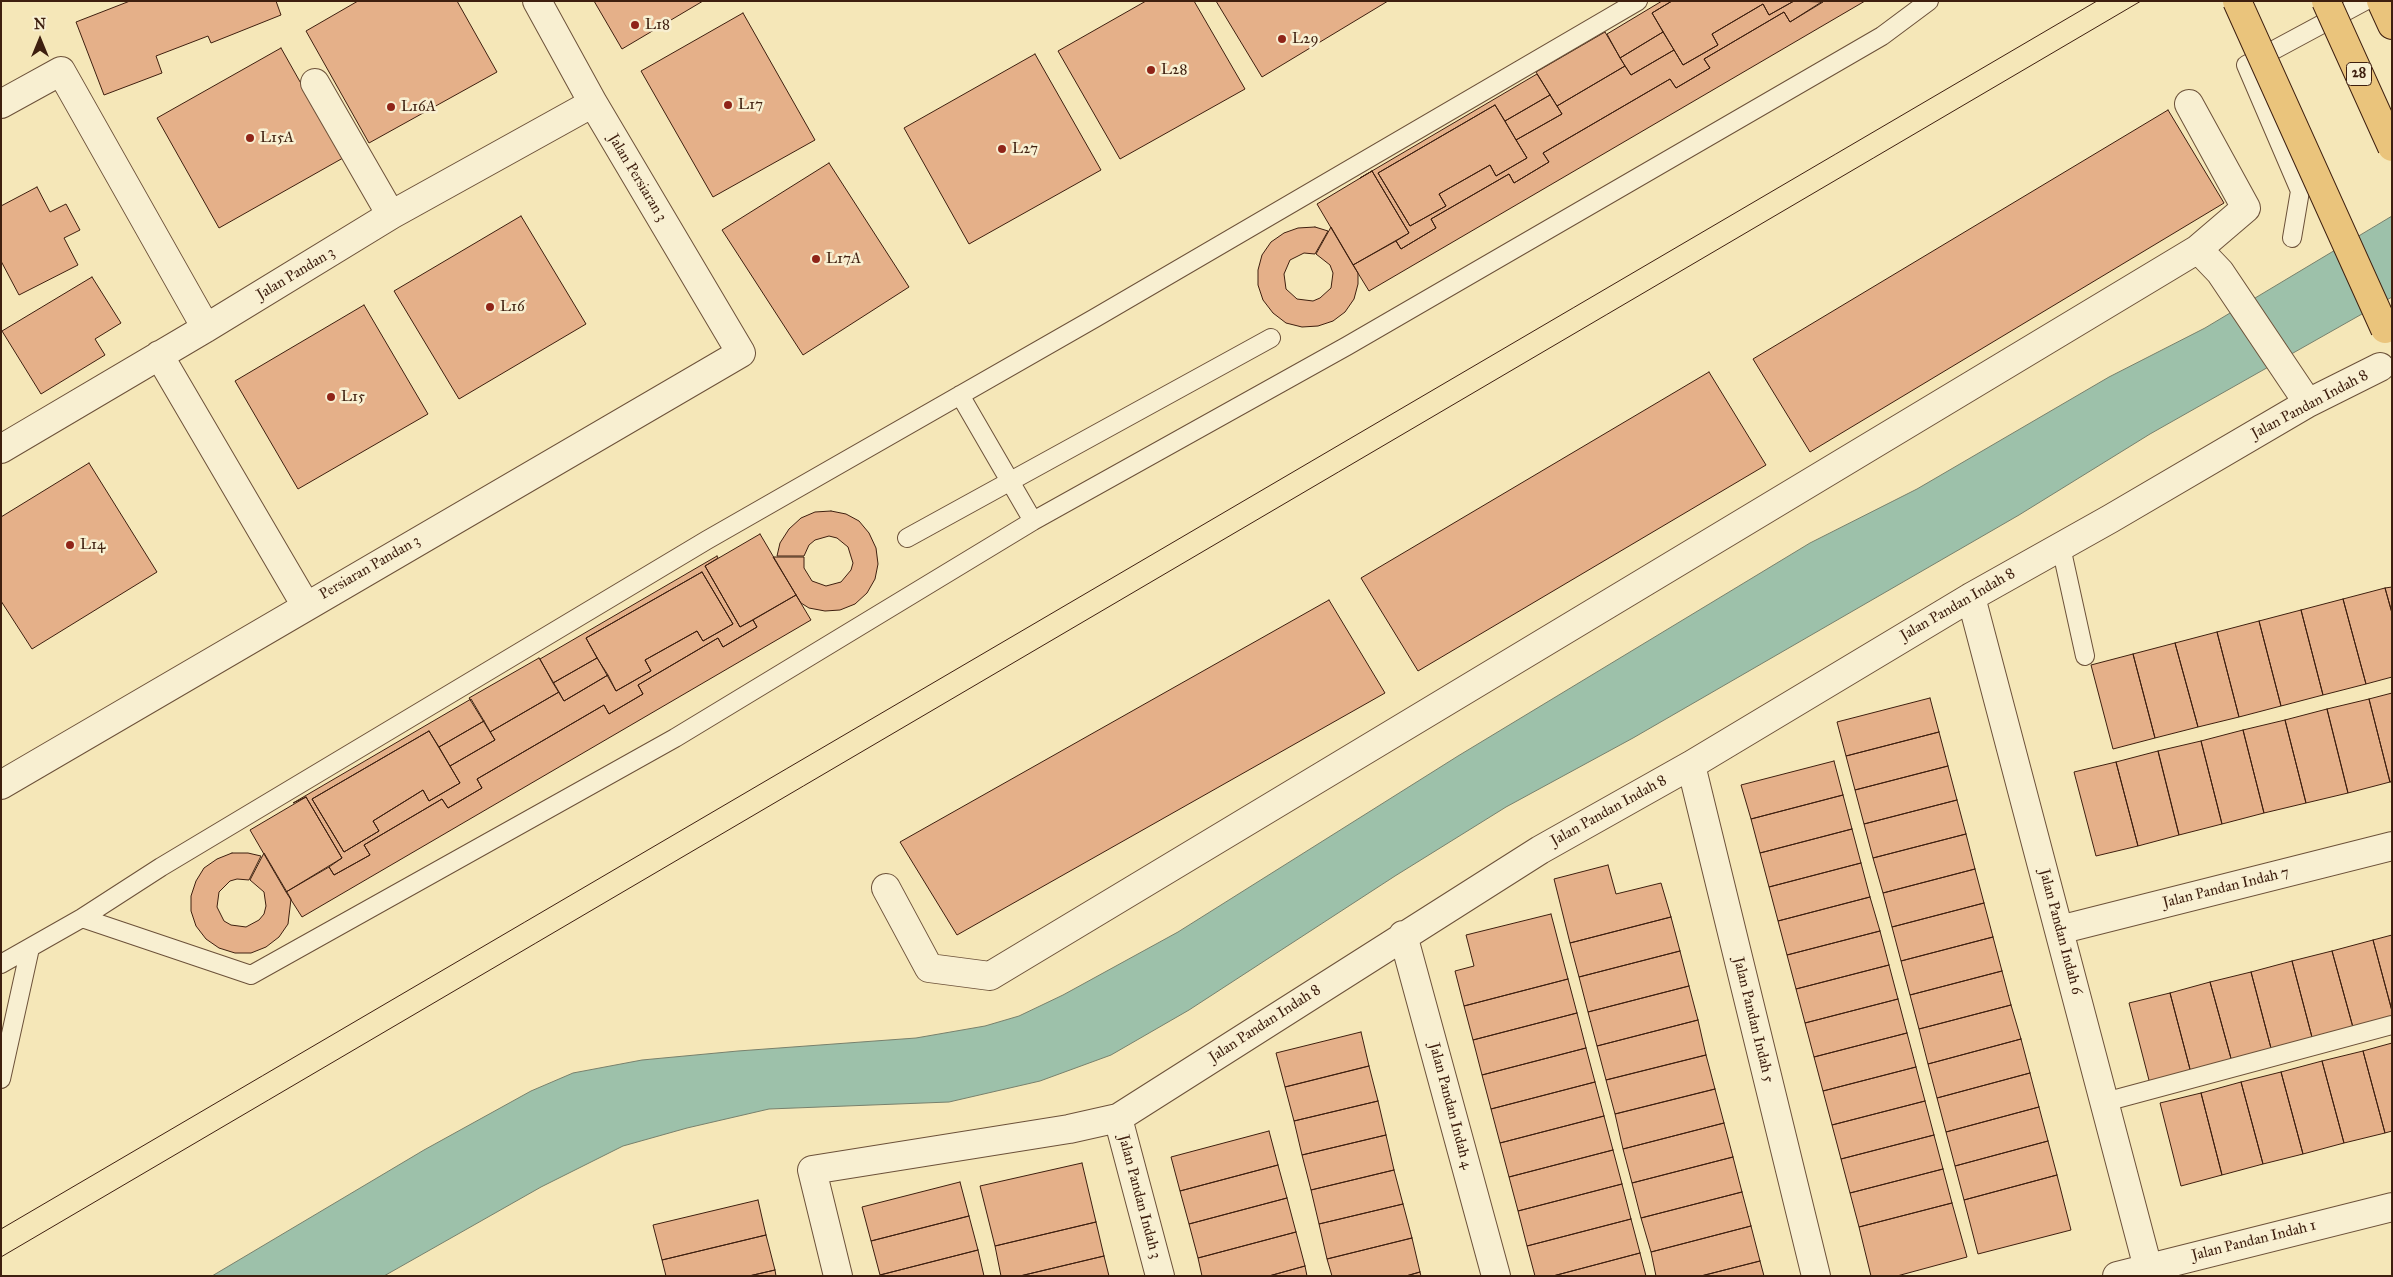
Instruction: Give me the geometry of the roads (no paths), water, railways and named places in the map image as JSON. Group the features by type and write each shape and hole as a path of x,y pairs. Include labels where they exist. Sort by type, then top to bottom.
{"highway":[{"path":"2236,1 2388,336"},
{"name":"28","path":"2326,1 2392,147"},
{"path":"2381,1 2392,25"}],"street":[{"name":"Jalan Persiaran 3","path":"536,1 593,103 741,353"},
{"path":"1,104 60,71 206,328"},
{"path":"315,83 392,215"},
{"name":"Jalan Pandan 3","path":"1,448 206,328 392,215 593,103"},
{"path":"886,888 929,968 990,976 2198,249 2246,208 2189,104"},
{"path":"2198,249 2220,272 2308,403"},
{"name":"Persiaran Pandan 3","path":"1,785 741,353"},
{"path":"159,355 306,606"},
{"name":"Jalan Pandan Indah 8","path":"838,1276 812,1170 1069,1128 1118,1118 1168,1088 1403,935 1540,850 1691,765 1971,596 2308,403 2380,368"},
{"name":"Jalan Pandan Indah 6","path":"1971,596 2148,1268"},
{"name":"Jalan Pandan Indah 5","path":"1691,765 1816,1276"},
{"name":"Jalan Pandan Indah 7","path":"2060,930 2392,846"},
{"name":"Jalan Pandan Indah 4","path":"1403,935 1496,1276"},
{"name":"Jalan Pandan Indah 3","path":"1118,1118 1160,1276"},
{"name":"Jalan Pandan Indah 1","path":"2116,1276 2392,1207"}],"lane":[{"path":"1,964 82,918 160,867 681,555 1408,137 1638,1"},
{"path":"82,918 252,975 675,738 1033,521 1434,296 1882,36 1929,1"},
{"path":"2292,238 2300,191 2246,65 2365,1"},
{"path":"908,538 1271,338"},
{"path":"960,395 1033,521"},
{"path":"2061,546 2085,656"},
{"path":"1,1080 30,948"},
{"path":"2105,1102 2392,1025"}],"tram line":[{"path":"1,1229 2097,1"},
{"path":"1,1257 2141,1"}],"place":[{"name":"L18","path":"635,25"},
{"name":"L29","path":"1282,39"},
{"name":"L28","path":"1151,70"},
{"name":"L17","path":"728,105"},
{"name":"L16A","path":"391,107"},
{"name":"L15A","path":"250,138"},
{"name":"L27","path":"1002,149"},
{"name":"L17A","path":"816,259"},
{"name":"L16","path":"490,307"},
{"name":"L15","path":"331,397"},
{"name":"L14","path":"70,545"}]}
